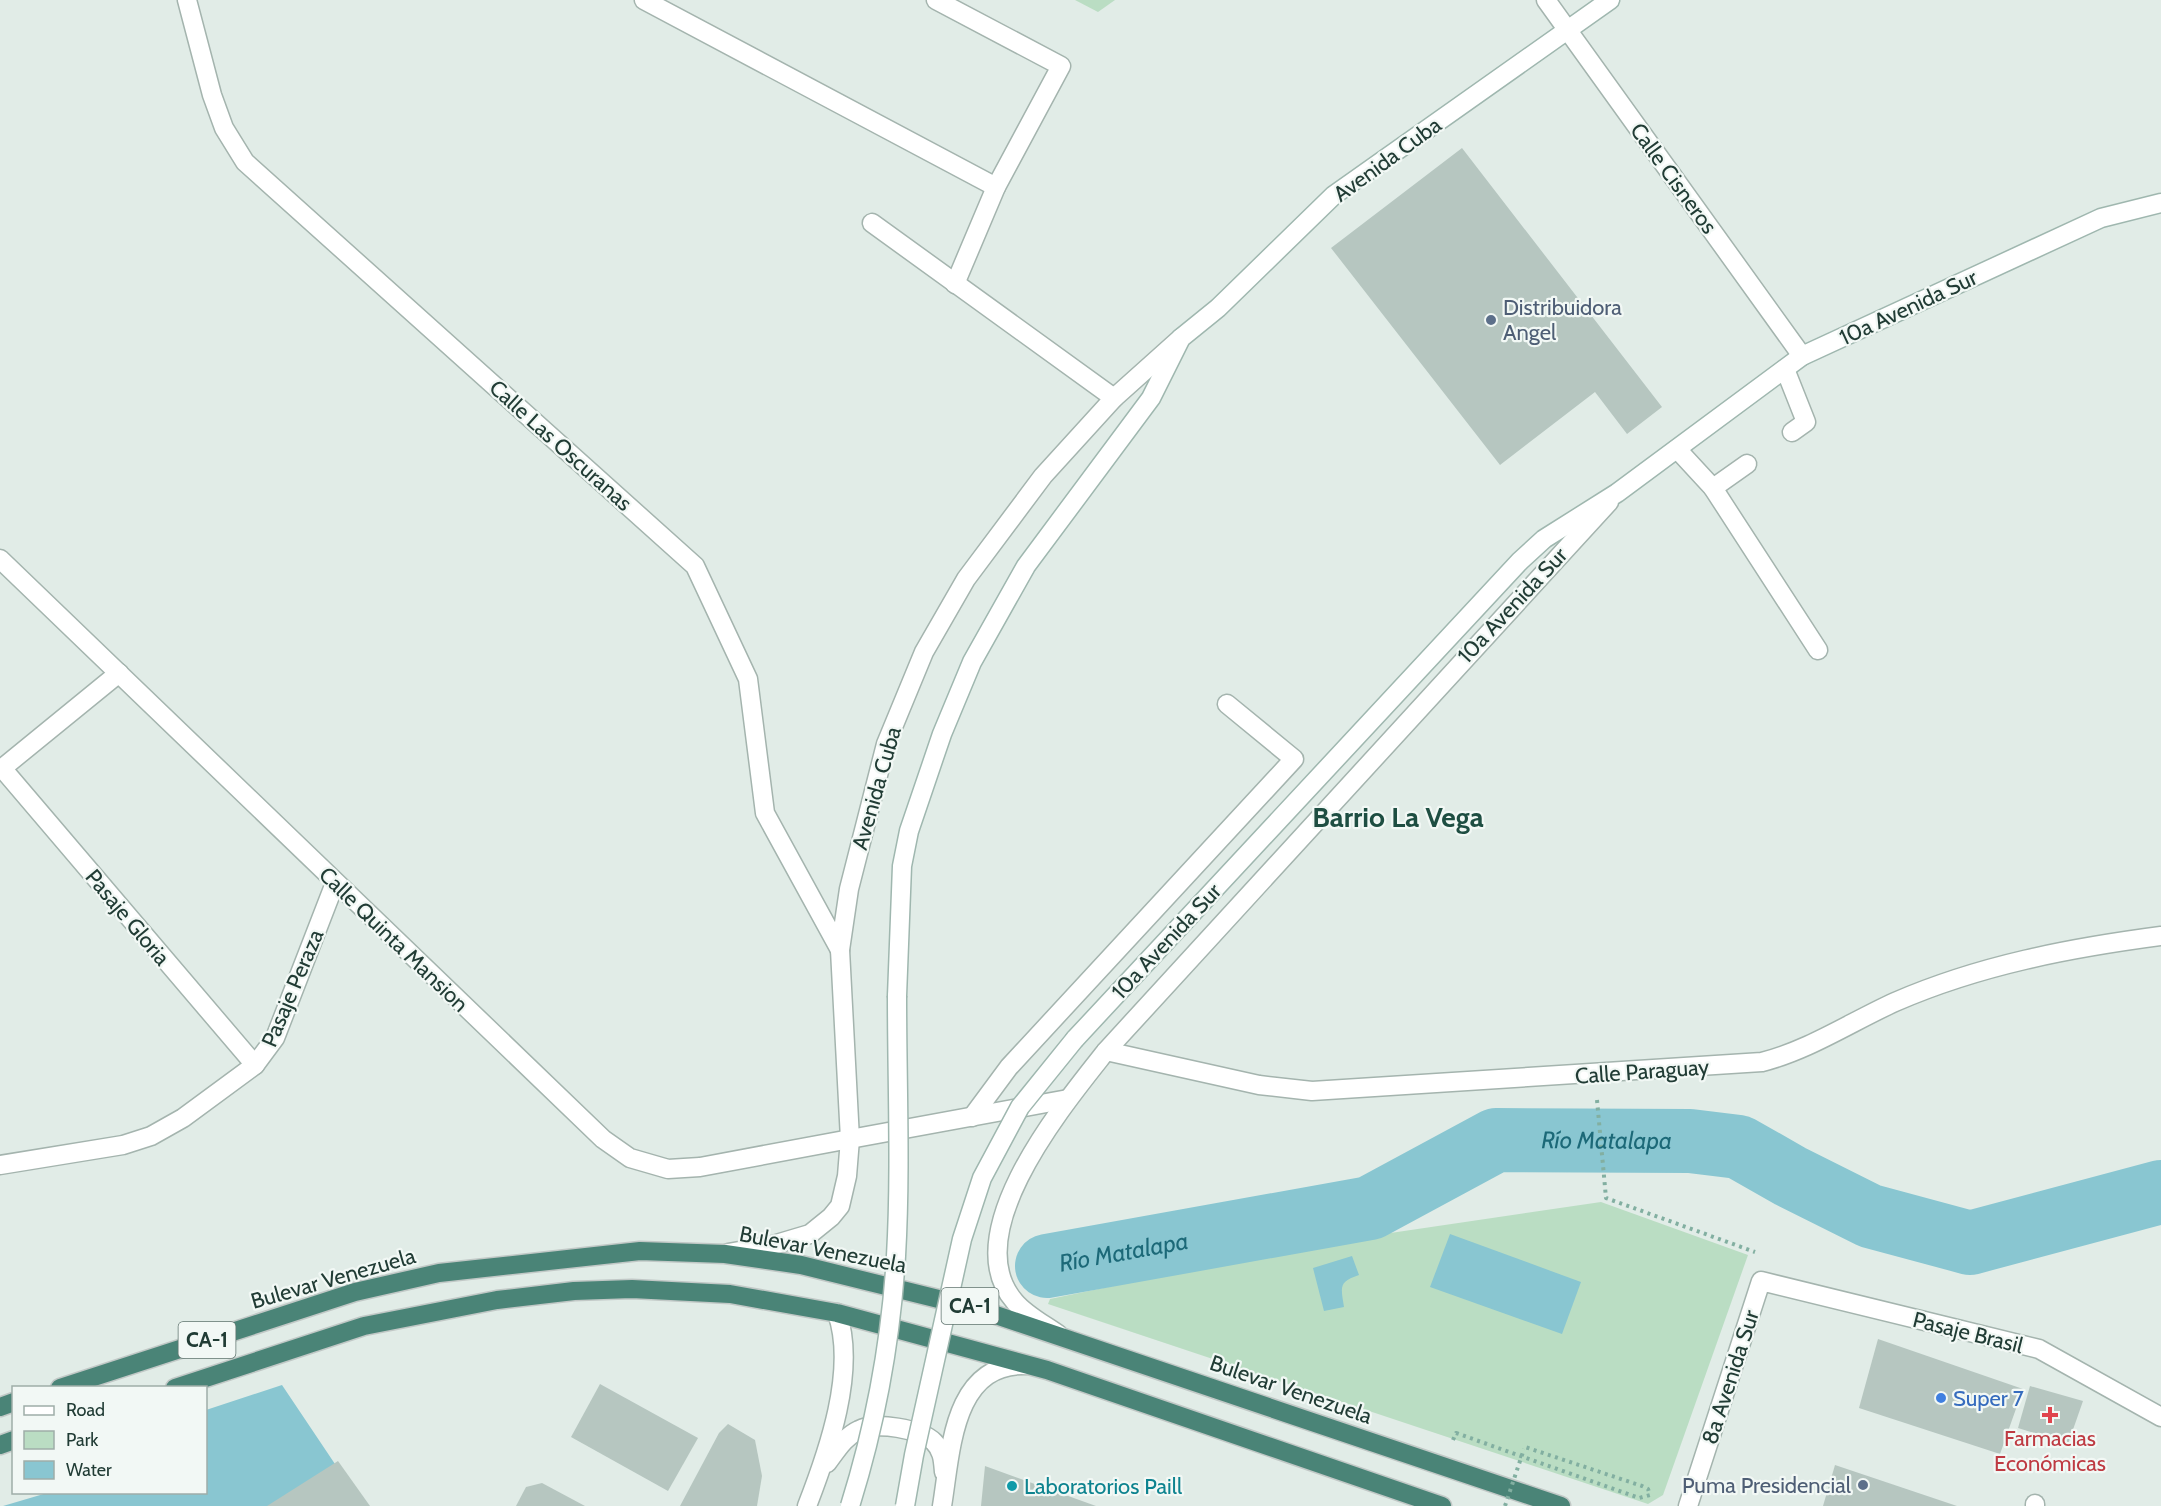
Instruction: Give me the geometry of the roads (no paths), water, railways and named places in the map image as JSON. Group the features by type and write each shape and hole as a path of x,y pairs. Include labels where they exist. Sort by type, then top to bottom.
{"highway":[{"name":"Bulevar Venezuela","path":"66,1386 355,1292 439,1273 640,1251 725,1254 801,1264 975,1308 1561,1506"},
{"name":"CA-1","path":"181,1386 364,1326 497,1300 574,1291 632,1289 730,1294 837,1313 1047,1370 1442,1506"}],"street":[{"name":"Calle Las Oscuranas","path":"187,0 212,95 224,128 245,162 695,566 748,680 765,813 840,950"},
{"path":"644,0 996,187"},
{"path":"936,0 1061,66 996,187 955,284"},
{"name":"Calle Cisneros","path":"1546,0 1802,356"},
{"name":"Avenida Cuba","path":"725,1254 773,1245 810,1234 831,1217 840,1206 844,1193 850,1139 840,950 849,889 886,744 924,652 973,569 1044,476 1114,398 1218,308 1334,195 1610,0"},
{"name":"10a Avenida Sur","path":"905,1506 914,1455 962,1239 982,1178 1020,1107 1075,1039 1520,561 1544,539 1617,493 1802,356 2101,218 2159,202"},
{"path":"872,224 1114,398"},
{"name":"Avenida Cuba","path":"850,1506 871,1424 892,1297 897,1221 897,996 902,866 909,831 942,734 972,662 1026,566 1151,398 1181,338"},
{"path":"1785,369 1806,422 1792,432"},
{"path":"1677,448 1713,488 1818,650"},
{"path":"1713,488 1747,464"},
{"name":"10a Avenida Sur","path":"1060,1336 1015,1302 999,1267 998,1255 1000,1229 1022,1169 1068,1099 1106,1051 1617,493"},
{"name":"Calle Quinta Mansion","path":"0,559 579,1119 630,1158 655,1167 683,1169 1068,1099"},
{"path":"1,769 119,674"},
{"path":"972,1117 1009,1067 1294,759 1227,704"},
{"name":"Pasaje Gloria","path":"1,769 255,1065"},
{"name":"Pasaje Peraza","path":"0,1165 123,1145 151,1136 183,1118 255,1065 275,1038 335,883"},
{"name":"Calle Paraguay","path":"1106,1051 1259,1085 1312,1091 1762,1062 1793,1051 1896,1002 1993,967 2043,955 2161,936"},
{"name":"Pasaje Brasil","path":"1761,1281 2039,1349 2161,1417"},
{"name":"8a Avenida Sur","path":"1688,1506 1761,1281"},
{"path":"807,1506 820,1473 833,1426 844,1364 843,1335 837,1313"},
{"path":"943,1497 959,1414 976,1382 1012,1365 1047,1370"},
{"path":"820,1473 846,1437 862,1428 893,1427 910,1430 933,1441 942,1454 943,1497"}],"water":[{"path":"1450,1234 1581,1282 1562,1334 1430,1287"},
{"path":"1352,1256 1359,1275 1347,1280 1342,1286 1344,1307 1324,1311 1313,1268"},
{"path":"282,1385 339,1470 275,1506 3,1506 44,1494 207,1494 207,1410"}],"waterway":[{"name":"Río Matalapa","path":"1047,1266 1370,1208 1496,1140 1690,1141 1739,1147 1790,1176 1870,1216 1970,1243 2161,1192"}],"place":[{"name":"Distribuidora Angel","path":"1491,320"},
{"name":"Super 7","path":"1941,1398"},
{"name":"Farmacias Económicas","path":"2050,1415"},
{"name":"Puma Presidencial","path":"1863,1485"},
{"name":"Laboratorios Paill","path":"1012,1486"}],"district":[{"name":"Barrio La Vega","path":"1398,817"}]}
